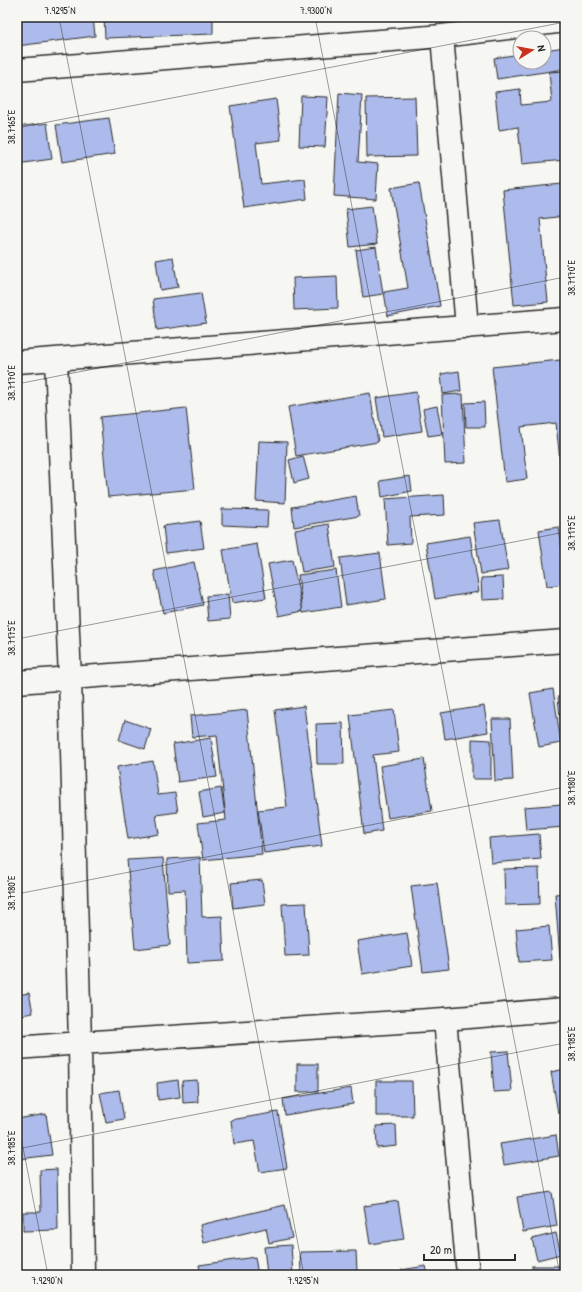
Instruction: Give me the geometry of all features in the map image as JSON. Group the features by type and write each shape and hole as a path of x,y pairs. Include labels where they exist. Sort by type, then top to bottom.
{"street":[{"path":"17,70 442,36 565,21"},
{"path":"442,36 467,327"},
{"path":"17,362 565,319"},
{"path":"56,360 70,678 80,1042 83,1275"},
{"path":"17,682 565,641"},
{"path":"17,1048 80,1042 446,1020 565,1009"},
{"path":"446,1020 468,1275"}],"building":[{"path":"93,17 95,36 17,46 17,18"},
{"path":"104,17 213,17 213,34 105,38"},
{"path":"565,47 565,69 497,79 494,58 512,55 512,70 552,70 552,49"},
{"path":"565,71 565,160 522,164 518,127 499,130 495,92 520,89 521,105 552,102 549,72"},
{"path":"339,93 362,95 358,162 378,164 376,199 334,196"},
{"path":"301,96 328,97 325,147 299,146"},
{"path":"415,97 417,156 367,157 366,98"},
{"path":"276,99 281,140 256,143 261,184 305,179 307,199 244,208 230,106"},
{"path":"109,118 115,154 62,162 56,125"},
{"path":"47,123 52,159 17,164 17,127"},
{"path":"419,183 440,306 388,316 384,292 408,288 391,188"},
{"path":"562,184 565,216 540,219 548,302 514,305 503,190"},
{"path":"372,206 377,244 350,247 346,209"},
{"path":"376,247 383,294 363,297 356,250"},
{"path":"173,257 178,287 160,290 156,260"},
{"path":"337,276 338,308 294,310 293,278"},
{"path":"201,293 206,323 157,330 153,299"},
{"path":"560,360 561,371 565,370 565,470 561,470 556,423 521,427 527,479 505,482 492,367"},
{"path":"459,371 461,391 443,394 441,374"},
{"path":"416,392 422,431 382,437 376,398"},
{"path":"370,393 378,442 296,456 288,407"},
{"path":"463,394 466,463 445,464 442,395"},
{"path":"484,402 485,427 466,427 465,403"},
{"path":"437,406 442,434 428,436 423,409"},
{"path":"186,408 195,489 108,497 100,417"},
{"path":"259,441 287,442 285,503 256,501"},
{"path":"303,456 309,479 294,483 289,460"},
{"path":"410,476 412,491 382,497 380,481"},
{"path":"444,495 445,515 410,517 411,543 388,545 385,499"},
{"path":"356,496 359,516 294,527 292,507"},
{"path":"222,509 268,510 267,527 222,525"},
{"path":"500,520 508,570 481,574 473,523"},
{"path":"200,521 204,548 166,553 163,526"},
{"path":"329,524 335,567 302,572 295,530"},
{"path":"559,527 565,572 565,584 547,586 539,530"},
{"path":"470,536 479,592 435,599 426,543"},
{"path":"257,544 266,598 232,603 223,550"},
{"path":"380,553 386,599 346,605 340,558"},
{"path":"292,560 303,611 279,616 268,564"},
{"path":"194,562 203,605 163,613 154,571"},
{"path":"336,570 341,607 303,613 298,575"},
{"path":"503,577 504,599 482,600 481,578"},
{"path":"228,594 230,619 208,621 206,596"},
{"path":"553,689 561,743 539,747 530,693"},
{"path":"565,696 565,726 561,727 558,697"},
{"path":"304,706 322,846 264,853 258,810 287,807 275,710"},
{"path":"484,706 488,732 445,739 441,713"},
{"path":"247,710 262,854 203,860 198,823 226,820 217,735 192,737 190,716"},
{"path":"394,710 399,752 373,755 382,831 364,834 350,715"},
{"path":"492,719 510,719 513,780 495,781"},
{"path":"125,720 151,729 145,749 119,740"},
{"path":"343,723 344,764 317,764 316,724"},
{"path":"211,738 217,777 178,782 173,744"},
{"path":"472,739 491,740 491,779 472,779"},
{"path":"424,759 432,811 388,818 380,766"},
{"path":"153,761 158,795 175,793 178,812 156,815 159,834 128,839 117,767"},
{"path":"221,788 225,813 203,817 199,792"},
{"path":"563,804 565,827 526,830 524,807"},
{"path":"539,834 541,859 491,863 489,838"},
{"path":"200,857 202,917 222,916 224,961 187,963 185,890 168,891 167,859"},
{"path":"163,858 170,945 135,949 127,860"},
{"path":"539,868 540,904 505,905 504,869"},
{"path":"262,880 265,904 233,908 231,883"},
{"path":"437,883 449,969 423,972 411,886"},
{"path":"565,893 565,959 560,959 555,894"},
{"path":"306,903 309,955 285,956 282,904"},
{"path":"549,926 552,960 519,962 516,929"},
{"path":"407,933 412,966 362,974 357,941"},
{"path":"29,993 33,1013 17,1016 17,995"},
{"path":"508,1051 512,1091 494,1092 491,1052"},
{"path":"297,1064 318,1064 318,1092 297,1092"},
{"path":"565,1069 565,1112 558,1113 551,1072"},
{"path":"178,1080 180,1097 158,1100 157,1083"},
{"path":"197,1080 198,1102 183,1103 182,1081"},
{"path":"376,1081 412,1081 413,1116 376,1116"},
{"path":"351,1088 353,1104 285,1115 283,1099"},
{"path":"119,1090 124,1119 106,1122 100,1093"},
{"path":"278,1112 287,1168 260,1172 254,1141 234,1144 231,1120"},
{"path":"46,1114 52,1155 19,1159 17,1146 17,1119"},
{"path":"396,1125 397,1146 377,1148 376,1126"},
{"path":"556,1135 559,1156 504,1165 500,1144"},
{"path":"57,1169 58,1230 23,1231 23,1212 41,1212 40,1170"},
{"path":"552,1192 557,1226 523,1232 517,1197"},
{"path":"398,1201 404,1239 370,1244 364,1206"},
{"path":"285,1205 292,1238 269,1243 266,1228 204,1243 200,1225"},
{"path":"556,1233 561,1254 537,1260 532,1239"},
{"path":"291,1245 293,1275 267,1275 264,1247"},
{"path":"356,1251 357,1271 301,1273 300,1252"},
{"path":"255,1257 258,1275 201,1275 199,1265"},
{"path":"426,1266 428,1275 402,1275 401,1270"},
{"path":"532,1266 565,1266 565,1275 532,1275"}]}
